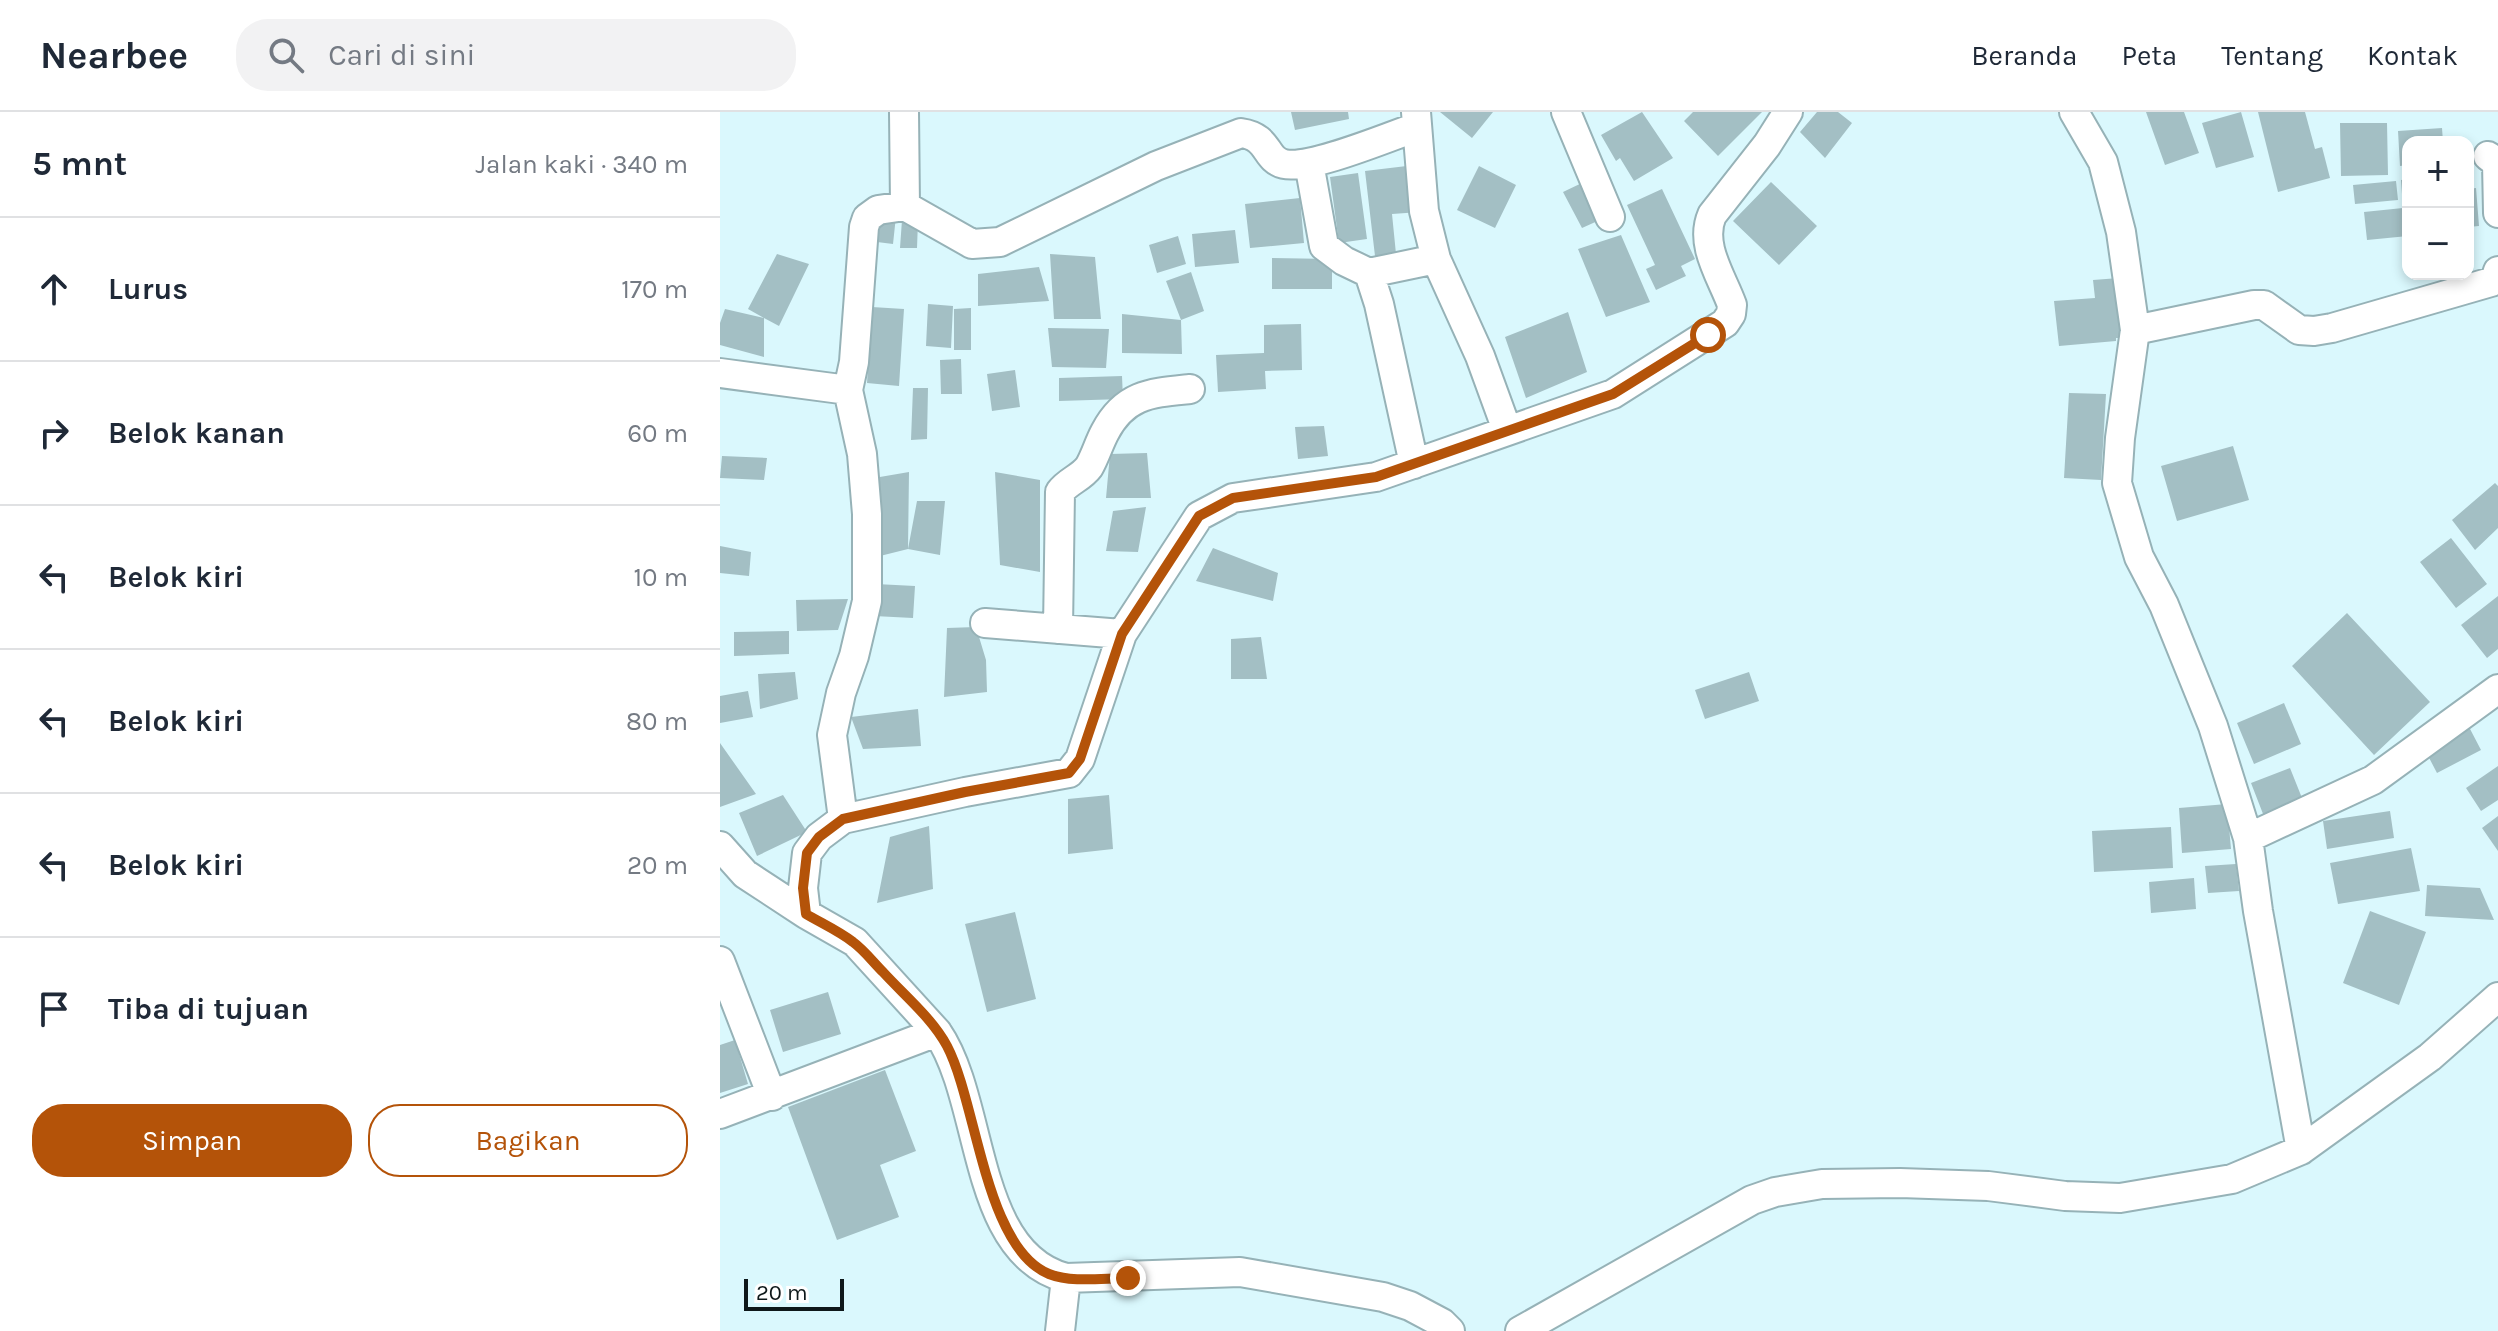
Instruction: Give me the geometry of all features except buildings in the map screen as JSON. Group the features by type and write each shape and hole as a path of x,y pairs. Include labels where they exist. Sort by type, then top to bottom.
{"street":[{"path":"904,112 905,206"},
{"path":"1566,112 1610,217"},
{"path":"806,914 803,888 807,853 819,837 843,819 1069,773 1080,759 1122,634 1199,516 1233,498 1376,477 1613,394 1725,323 1732,305 1710,249 1708,225 1712,215 1767,145 1788,112"},
{"path":"2074,112 2103,162 2121,232 2135,330 2117,483 2139,557 2164,605 2213,726 2248,838 2301,1150"},
{"path":"843,819 832,735 867,601 867,514 862,454 848,390 854,362 864,227 867,218 878,210 905,206 972,244 983,245 1000,242 1156,166 1241,133 1261,139 1276,162 1288,165 1309,163 1416,120 1424,211 1436,259 1480,356 1507,430"},
{"path":"2488,156 2497,163 2498,213"},
{"path":"1309,163 1324,246 1344,261 1369,273 1436,259"},
{"path":"2135,330 2254,305 2264,305 2299,330 2332,328 2491,282 2498,271"},
{"path":"1369,273 1379,304 1414,464"},
{"path":"720,373 848,390"},
{"path":"1058,629 1060,492 1065,484 1088,467 1111,420 1131,401 1147,394 1190,389"},
{"path":"985,623 1122,634"},
{"path":"2248,838 2373,780 2498,689"},
{"path":"720,846 745,874 855,942 937,1032 946,1044 959,1075 980,1156 1003,1224 1028,1258 1047,1273 1066,1278 1240,1272 1383,1297 1410,1306 1442,1323 1450,1331"},
{"path":"720,961 772,1096"},
{"path":"1520,1331 1752,1200 1775,1192 1822,1184 1900,1183 1988,1186 2065,1196 2120,1198 2232,1179 2301,1150 2430,1057 2498,997"},
{"path":"720,1114 937,1032"},
{"path":"1060,1331 1066,1278"}],"route":[{"path":"1128,1278 1066,1278 1047,1273 1028,1258 1003,1224 980,1156 959,1075 946,1044 855,942 806,914 803,888 807,853 819,837 843,819 1069,773 1080,759 1122,634 1199,516 1212,508 1233,498 1376,477 1613,394 1708,335"}]}
